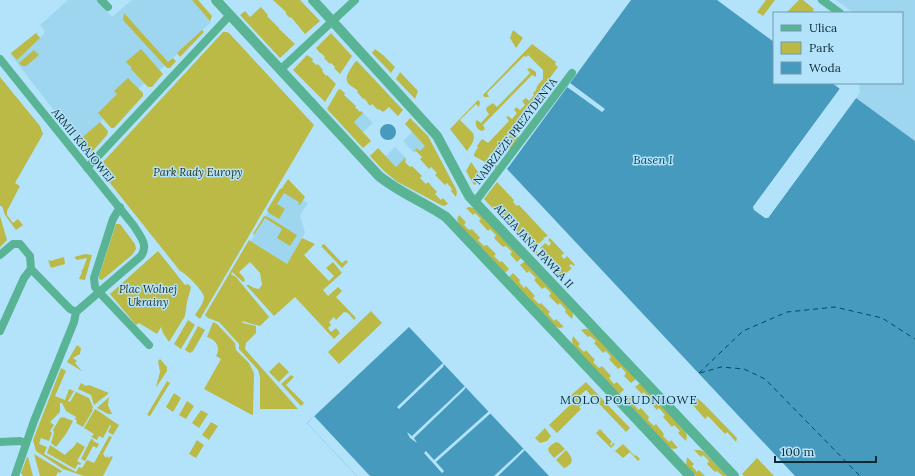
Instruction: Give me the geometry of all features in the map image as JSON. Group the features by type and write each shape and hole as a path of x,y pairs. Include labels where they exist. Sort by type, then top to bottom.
{"street":[{"path":"101,0 108,8"},
{"path":"216,0 379,176 397,189 446,217 690,476"},
{"name":"ALEJA JANA PAWŁA II","path":"313,0 437,136 469,196 734,476"},
{"path":"280,70 355,0"},
{"path":"822,0 839,12"},
{"path":"87,168 230,15"},
{"name":"ARMII KRAJOWEJ","path":"0,59 120,207 143,241 144,247 141,256 99,292"},
{"name":"NABRZEŻE PREZYDENTA","path":"475,202 572,73"},
{"path":"120,207 113,219 94,278 95,287 149,345"},
{"path":"0,255 13,244 20,244 31,259 31,269 24,278 0,331"},
{"path":"31,269 70,309 76,312"},
{"path":"15,476 26,443 74,322 76,312 99,292"},
{"path":"0,442 20,441 26,443"}],"shaded area":[{"path":"68,0 96,0 112,17 132,0 192,0 211,22 160,70 78,141 10,54 36,33 40,38 45,31 40,25"},
{"path":"836,0 915,0 915,141 856,98 860,93 859,84 903,84 903,12 853,12"},
{"path":"363,113 373,123 363,132 353,122"},
{"path":"412,132 426,146 420,151 417,148 413,152 403,141"},
{"path":"395,147 406,158 396,167 386,156"},
{"path":"282,188 308,203 300,215 305,233 287,264 251,241"}],"green space":[{"path":"192,0 198,0 212,16 210,21"},
{"path":"273,0 300,0 320,21 305,34 291,17 290,18 286,12"},
{"path":"766,0 775,0 763,16 757,12"},
{"path":"799,0 803,0 814,9 812,12 787,12"},
{"path":"261,7 268,15 267,16 295,44 280,58 240,15 245,11 250,17"},
{"path":"124,13 168,62 173,58 176,61 170,68 167,68 123,20"},
{"path":"202,30 204,32 180,57 177,53"},
{"path":"513,30 523,38 516,48 510,38"},
{"name":"Park Rady Europy","path":"223,32 229,33 314,125 200,319 195,315 204,299 201,291 183,272 180,271 102,173 102,163"},
{"path":"36,33 40,38 17,60 11,53"},
{"path":"331,33 352,56 340,74 316,48"},
{"path":"532,44 556,62 555,64 558,67 493,154 491,153 488,158 497,166 496,168 474,156 478,147 477,146 482,139 488,143 509,121 506,117 508,116 512,119 517,113 514,110 516,107 520,110 525,105 522,101 526,98 529,101 534,95 533,93 537,86 543,79 543,70 528,55 526,57 524,56 487,93 489,97 484,97 483,95"},
{"path":"141,49 163,74 152,87 148,87 126,62"},
{"path":"375,49 395,67 391,73 372,53"},
{"path":"34,50 39,55 26,66 22,66 19,63"},
{"path":"307,55 313,59 312,61 316,65 318,64 326,76 327,75 336,84 325,102 293,70"},
{"path":"357,61 403,110 398,116 389,107 383,112 379,109 378,110 372,104 370,106 357,92 358,91 348,83 348,74"},
{"path":"530,68 536,72 536,77 532,75 483,125 485,129 482,131 479,130 476,126 476,121 477,120 481,123 489,114 486,110 487,107 493,103 497,107 530,73 527,69"},
{"path":"400,72 418,91 415,99 396,79"},
{"path":"0,77 40,126 43,134 15,183 20,186 7,211 7,215 13,223 18,219 23,225 16,230 5,215 2,206 0,206"},
{"path":"128,78 143,93 143,96 114,128 111,128 98,113 117,94 114,91"},
{"path":"340,89 345,93 344,95 360,112 361,111 363,113 354,122 371,141 363,148 327,109"},
{"path":"478,100 480,102 479,107 476,104 460,120 473,133 474,136 473,142 467,151 450,129"},
{"path":"410,118 428,136 456,189 456,197 447,183 445,185 435,175 437,173 431,167 429,169 420,159 422,157 416,151 413,152 417,148 420,151 425,146 405,124"},
{"path":"100,122 108,131 107,135 92,152 87,153 78,141"},
{"path":"512,132 520,138 511,150 503,144"},
{"path":"378,148 396,167 405,158 405,162 410,167 412,166 422,176 420,178 426,184 428,182 437,192 435,194 441,200 443,198 448,204 444,206 441,205 396,181 370,156"},
{"path":"471,162 483,179 474,185 466,171"},
{"path":"288,179 305,197 300,205 298,204 299,202 284,193 277,204 285,209 279,219 267,210"},
{"path":"497,182 514,200 513,202 517,206 519,205 548,236 543,238 544,239 532,250 484,199"},
{"path":"466,208 474,208 522,257 517,262 510,254 512,252 506,246 503,247 494,238 496,235 490,229 488,231 479,221 481,219 475,213 473,215"},
{"path":"459,215 466,222 464,225 469,230 472,229 480,238 478,240 484,246 487,245 496,254 494,256 500,262 502,261 509,269 505,273 459,224 457,219"},
{"path":"0,216 7,240 0,247"},
{"path":"264,216 297,235 290,246 277,238 282,229 265,218 254,235 253,234"},
{"path":"116,224 120,224 135,244 136,249 132,255 102,280 99,279 99,276"},
{"path":"302,238 315,244 304,255 329,281 334,276 326,268 333,262 342,273 323,290 328,296 338,287 342,291 336,297 356,318 354,320 348,313 344,312 336,320 334,317 329,322 331,325 328,328 331,332 336,328 340,333 334,339 295,297 274,316 246,285 259,289 262,285 260,273 250,262 239,272 245,281 243,282 232,272 231,274 236,277 269,317 260,326 242,321 243,323 256,326 256,333 246,343 245,349 298,409 260,409 260,377 258,370 239,349 239,344 219,322 208,318 205,315 249,240 287,264"},
{"path":"550,238 564,253 561,256 564,259 567,256 575,265 574,266 571,264 569,266 572,268 562,277 557,276 535,253 536,251 539,254 543,251 540,248 545,243 549,246 551,243 548,240"},
{"path":"324,244 342,263 346,260 348,262 342,268 321,246"},
{"name":"Plac Wolnej Ukrainy","path":"158,251 185,285 188,284 191,287 185,316 169,342 161,327 157,334 139,323 136,325 110,294"},
{"path":"85,254 92,255 85,280 79,279 87,258 77,260 74,257"},
{"path":"64,257 65,264 51,268 48,260 50,261"},
{"path":"525,261 572,311 572,319 565,312 566,310 560,303 558,305 549,296 551,293 545,287 542,289 534,280 536,278 529,271 527,273 520,265"},
{"path":"513,273 520,280 519,282 524,288 526,286 535,296 533,298 539,304 541,303 550,312 548,314 554,321 556,319 564,327 559,328 555,326 509,277"},
{"path":"371,311 382,323 339,364 328,352"},
{"path":"188,320 195,325 181,349 174,344"},
{"path":"213,322 217,324 235,343 236,350 249,363 254,373 252,415 204,389 221,359 216,356 218,350 217,344 207,337"},
{"path":"198,326 205,330 193,351 190,353 185,350"},
{"path":"584,329 592,332 636,379 631,383 624,376 626,373 621,367 618,369 609,359 611,357 606,351 603,353 594,343 596,341 590,336 588,337 581,330"},
{"path":"573,336 580,344 578,346 584,352 586,350 595,360 593,362 599,368 602,366 611,376 609,378 614,384 617,382 624,390 619,394 573,346"},
{"path":"77,345 81,348 80,354 73,358 77,361 75,363 82,371 67,362"},
{"path":"160,359 167,367 167,371 156,387 160,372 158,361"},
{"path":"279,362 289,372 279,382 269,372"},
{"path":"61,368 66,371 55,396 65,400 69,389 74,391 68,401 70,402 76,392 89,398 93,410 83,427 76,423 76,417 66,411 62,403 60,403 60,412 50,422 54,425 50,431 52,433 49,441 41,438 39,444 47,447 44,454 76,472 79,467 82,468 87,460 94,463 109,436 112,437 103,454 106,458 107,456 109,458 111,456 113,457 103,476 84,476 63,469 36,451 33,440"},
{"path":"291,375 294,377 286,385 304,403 301,406 281,384"},
{"path":"167,381 170,383 150,416 147,415"},
{"path":"586,382 630,428 626,432 586,390 577,398 583,403 579,407 581,409 557,433 549,425 572,403 568,398"},
{"path":"81,383 109,393 94,405 91,395 78,389"},
{"path":"640,383 686,432 686,441 678,433 680,431 674,425 672,427 663,417 665,415 659,408 657,410 649,402 651,400 644,392 642,394 635,387"},
{"path":"174,393 181,398 173,412 166,407"},
{"path":"627,394 634,402 633,403 638,410 641,408 649,417 648,420 654,426 656,424 664,434 663,436 669,442 671,440 678,448 673,449 669,447 623,398"},
{"path":"109,397 108,405 112,414 108,414 97,408"},
{"path":"696,397 737,438 736,442 727,432 725,434 708,416 705,419 690,402"},
{"path":"187,401 194,406 186,419 179,415"},
{"path":"95,409 119,425 113,435 108,432 111,426 110,425 103,438 99,436 97,440 91,437 94,434 84,428"},
{"path":"201,410 208,414 199,428 192,423"},
{"path":"63,417 73,421 66,434 56,447 51,443 54,433 53,430 60,418"},
{"path":"211,422 218,426 209,440 202,435"},
{"path":"545,428 551,436 547,441 540,443 535,438"},
{"path":"600,429 612,442 610,444 611,446 613,443 615,444 611,448 596,433"},
{"path":"91,439 99,444 97,448 93,446 85,461 81,459"},
{"path":"197,440 204,445 196,458 189,454"},
{"path":"77,442 85,447 77,461 81,463 80,465 78,464 75,469 47,453 50,445 65,455"},
{"path":"556,442 565,449 554,458 548,449"},
{"path":"623,444 640,459 638,461 630,452 623,458 615,451"},
{"path":"566,450 572,460 568,466 564,468 556,460"},
{"path":"694,450 704,452 728,476 723,476 717,471 715,472 707,464 709,461 703,455 701,457"},
{"path":"34,454 62,471 60,473 58,472 56,476 40,476"},
{"path":"27,457 33,476 23,476 21,473"},
{"path":"687,457 694,464 692,466 697,472 699,470 705,476 696,476 686,465"},
{"path":"757,458 774,476 744,476 742,474"}],"water":[{"name":"Basen I","path":"631,0 717,0 773,41 773,84 833,84 840,89 753,207 768,218 856,98 915,141 915,476 795,476 507,169"},
{"path":"385,124 391,124 396,129 394,138 391,140 385,140 380,135 380,129"},
{"path":"409,327 549,476 357,476 307,423"}],"pier":[{"path":"570,83 605,109 602,112 567,87"},
{"path":"841,87 841,90 755,208 766,216 854,97 856,98 768,218 765,218 754,210 753,207"},
{"path":"443,363 443,367 399,409 397,407"},
{"path":"465,386 466,387 464,390 414,438 417,443 410,438 407,432 412,436"},
{"path":"489,411 491,413 436,462 444,471 442,473 424,453 426,451 434,460"},
{"path":"314,416 370,476 357,476 307,423"},
{"path":"523,449 525,450 498,476 494,476"}],"ferry route":[{"path":"699,373 743,331 787,312 835,307 882,318 915,339"},
{"path":"700,373 721,367 744,369 765,379 860,476"}],"district":[{"name":"MOLO POŁUDNIOWE","path":"629,399"}]}
